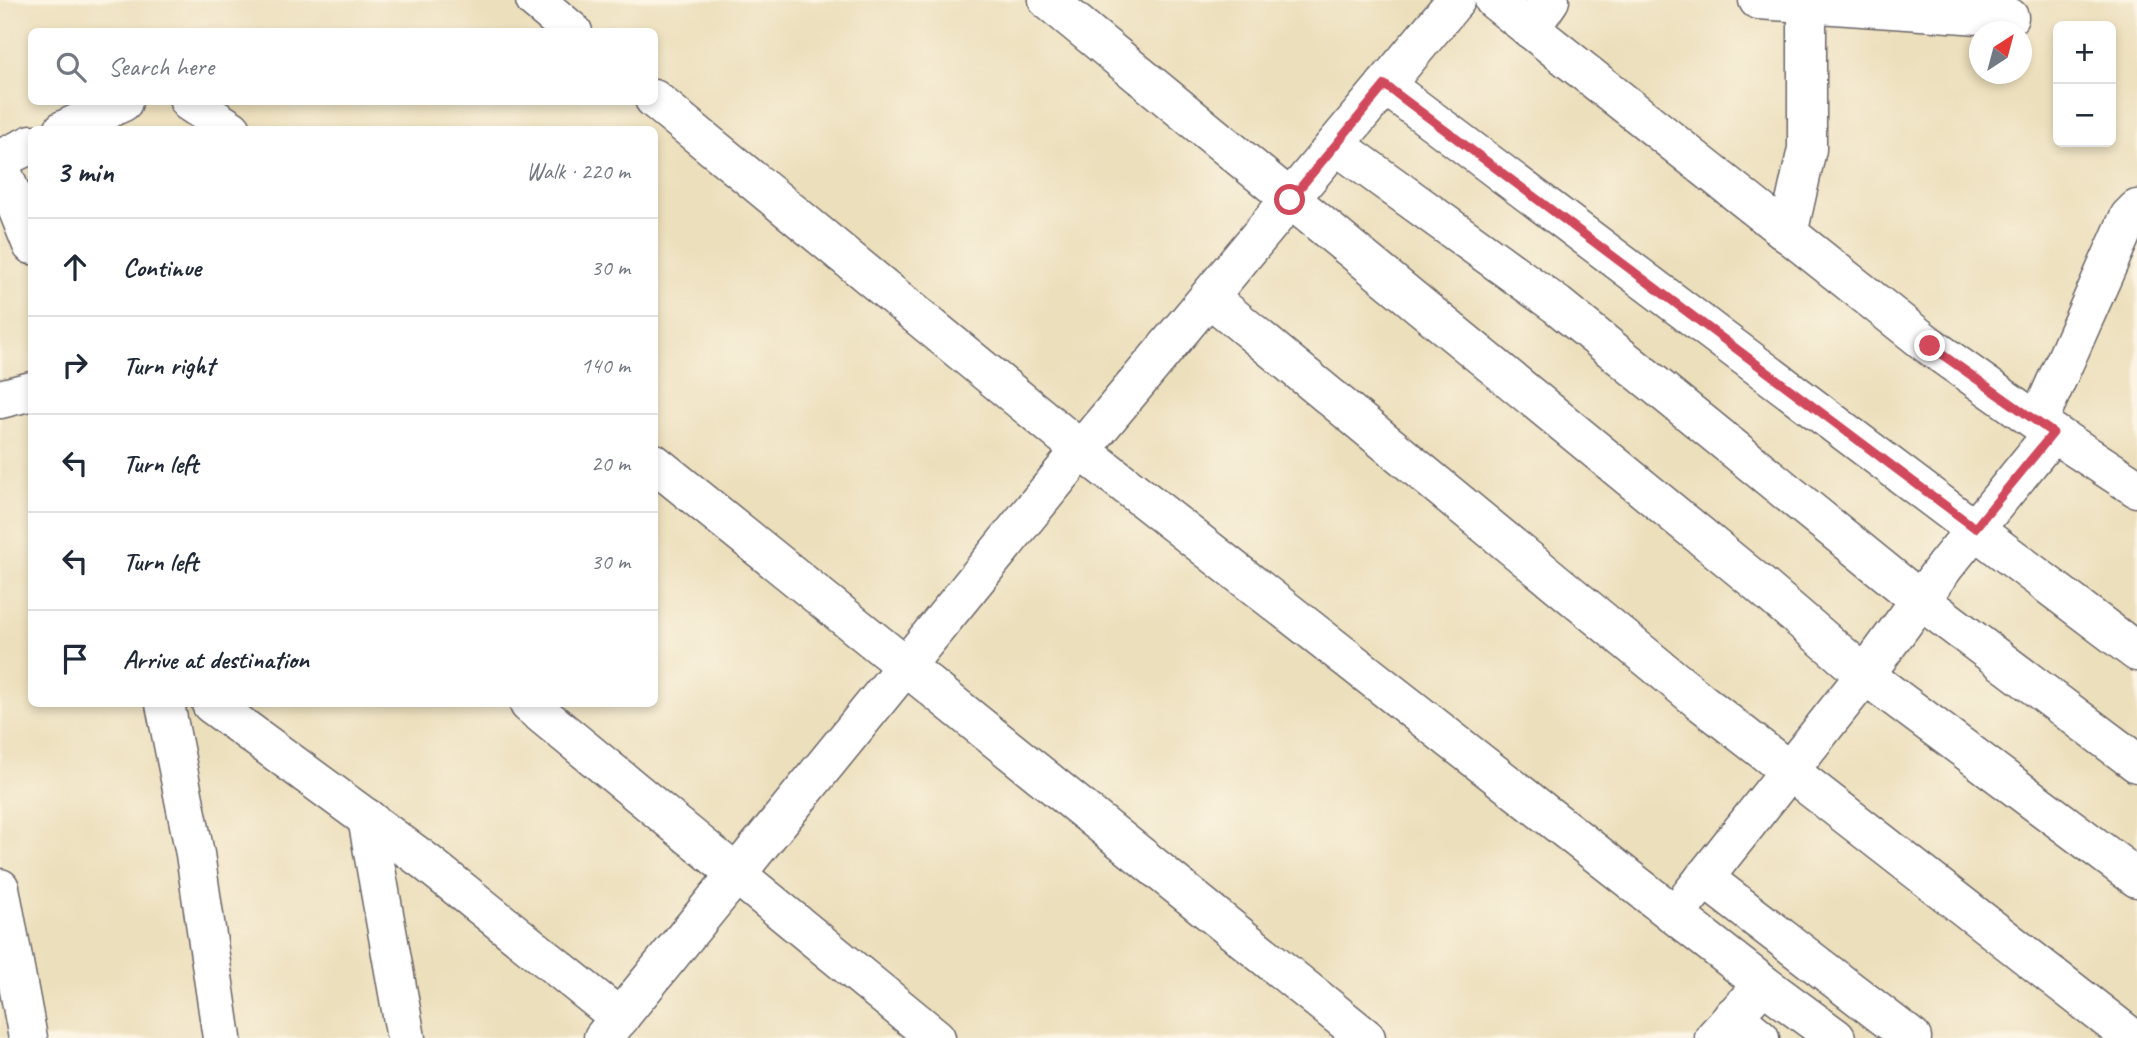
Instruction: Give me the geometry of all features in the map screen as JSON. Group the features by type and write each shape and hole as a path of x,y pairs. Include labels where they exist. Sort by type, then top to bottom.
{"street":[{"path":"534,0 568,28"},
{"path":"1048,0 1748,575 1865,675 2137,878"},
{"path":"215,707 426,862 612,1028 1081,450 1456,0"},
{"path":"1494,0 1540,14 1788,234 1930,346 2137,488"},
{"path":"1758,0 2009,17"},
{"path":"1788,234 1807,149 1807,2"},
{"path":"1385,85 2137,652"},
{"path":"658,102 1081,450 1763,984 1823,1028"},
{"path":"72,126 117,105"},
{"path":"194,105 226,126"},
{"path":"1336,145 1557,305 1920,600 2137,763"},
{"path":"0,159 28,146"},
{"path":"0,166 28,235"},
{"path":"1675,915 1865,675 1975,528 2045,427 2129,217 2137,209"},
{"path":"1209,298 1701,702 2132,1038"},
{"path":"0,398 28,392"},
{"path":"658,466 1366,1038"},
{"path":"166,707 195,854 222,1038"},
{"path":"533,707 936,1038"},
{"path":"367,818 406,1038"},
{"path":"1704,878 1912,1038"},
{"path":"0,888 28,1038"},
{"path":"1736,1031 1763,984"}],"route":[{"path":"1290,200 1385,85 1975,528 2053,433 1930,346"}]}
